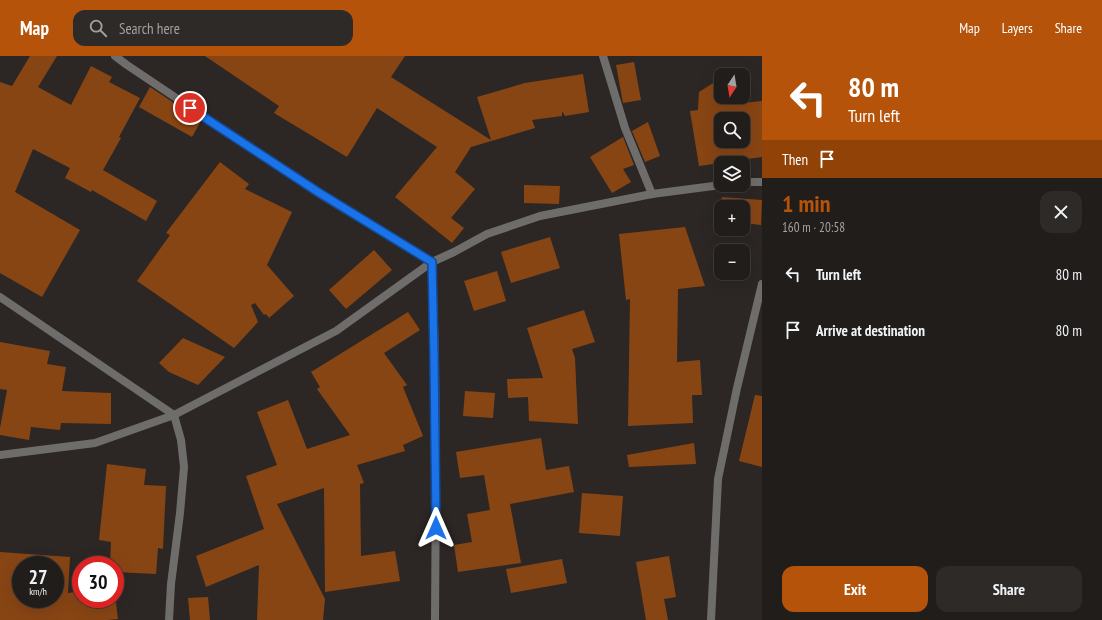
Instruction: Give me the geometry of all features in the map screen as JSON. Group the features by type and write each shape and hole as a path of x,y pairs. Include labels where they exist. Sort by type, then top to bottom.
{"street":[{"path":"115,56 318,192 432,262"},
{"path":"603,56 625,128 652,194"},
{"path":"750,182 762,182"},
{"path":"0,454 96,443 174,415 336,331 432,262 487,234 540,216 652,194 714,186"},
{"path":"432,262 436,456 436,620"},
{"path":"711,620 718,479 762,284"},
{"path":"0,297 174,415 181,440 184,467 171,584 169,620"}],"building":[{"path":"30,56 57,56 38,87 71,105 91,66 112,77 109,82 140,98 119,137 121,138 103,170 157,201 146,221 92,190 91,192 65,178 70,168 33,149 15,192 80,230 42,297 0,273 0,82 12,86"},
{"path":"205,56 405,56 391,77 491,140 477,97 525,83 583,74 589,112 565,116 562,111 562,116 532,120 535,128 471,147 455,172 475,189 451,218 464,228 452,243 395,197 437,147 377,108 347,157 274,113 279,106"},
{"path":"634,62 641,100 623,103 616,65"},
{"path":"714,83 714,104 750,104 750,102 762,101 762,157 750,159 750,156 714,156 714,164 699,166 690,111 698,110 699,92"},
{"path":"150,87 201,121 192,137 139,107"},
{"path":"648,122 660,156 645,162 632,131"},
{"path":"623,137 634,165 623,169 631,182 612,193 590,157"},
{"path":"220,162 249,184 245,189 292,212 267,265 294,296 269,318 266,314 264,315 255,303 251,305 258,322 234,348 137,281 170,235 166,233"},
{"path":"524,185 560,186 559,204 524,203"},
{"path":"722,197 762,200 761,225 750,224 750,200 722,200"},
{"path":"685,227 705,286 678,289 677,362 700,360 702,395 692,395 693,423 628,426 630,299 626,300 619,234"},
{"path":"550,237 560,268 511,283 501,252"},
{"path":"374,250 392,270 346,309 329,290"},
{"path":"497,271 506,301 474,311 464,281"},
{"path":"584,310 595,342 572,349 575,358 578,424 529,421 528,397 508,398 507,379 543,378 527,328"},
{"path":"408,312 420,330 384,353 407,385 403,387 423,436 403,445 405,451 357,465 364,483 360,484 361,556 395,551 400,581 325,592 324,488 277,504 325,599 323,620 257,620 259,565 206,587 196,556 264,529 246,476 277,465 257,412 288,400 307,449 350,435 317,389 320,387 311,372"},
{"path":"183,338 225,357 198,385 169,372 159,363"},
{"path":"0,342 50,351 47,364 66,367 62,391 111,393 111,424 61,423 60,430 31,427 29,440 0,435 7,390 0,389"},
{"path":"465,391 495,393 493,418 463,416"},
{"path":"755,395 762,396 762,467 739,461"},
{"path":"541,438 546,470 569,466 574,492 510,504 521,563 458,572 454,545 472,542 467,514 490,510 484,475 460,478 456,452"},
{"path":"694,443 696,464 629,467 627,455"},
{"path":"107,464 146,469 144,485 166,486 163,549 158,548 156,574 124,572 124,556 110,556 111,542 99,540"},
{"path":"582,493 623,496 620,536 579,533"},
{"path":"0,552 56,556 12,556 12,608 64,608 64,557 70,557 68,593 72,592 72,608 117,608 118,619 0,620"},
{"path":"669,556 676,597 664,599 668,620 646,620 636,562"},
{"path":"562,559 567,583 511,593 506,569"},
{"path":"208,597 210,620 190,620 188,598"}],"route":[{"path":"190,108 318,192 432,262 436,528"}]}
